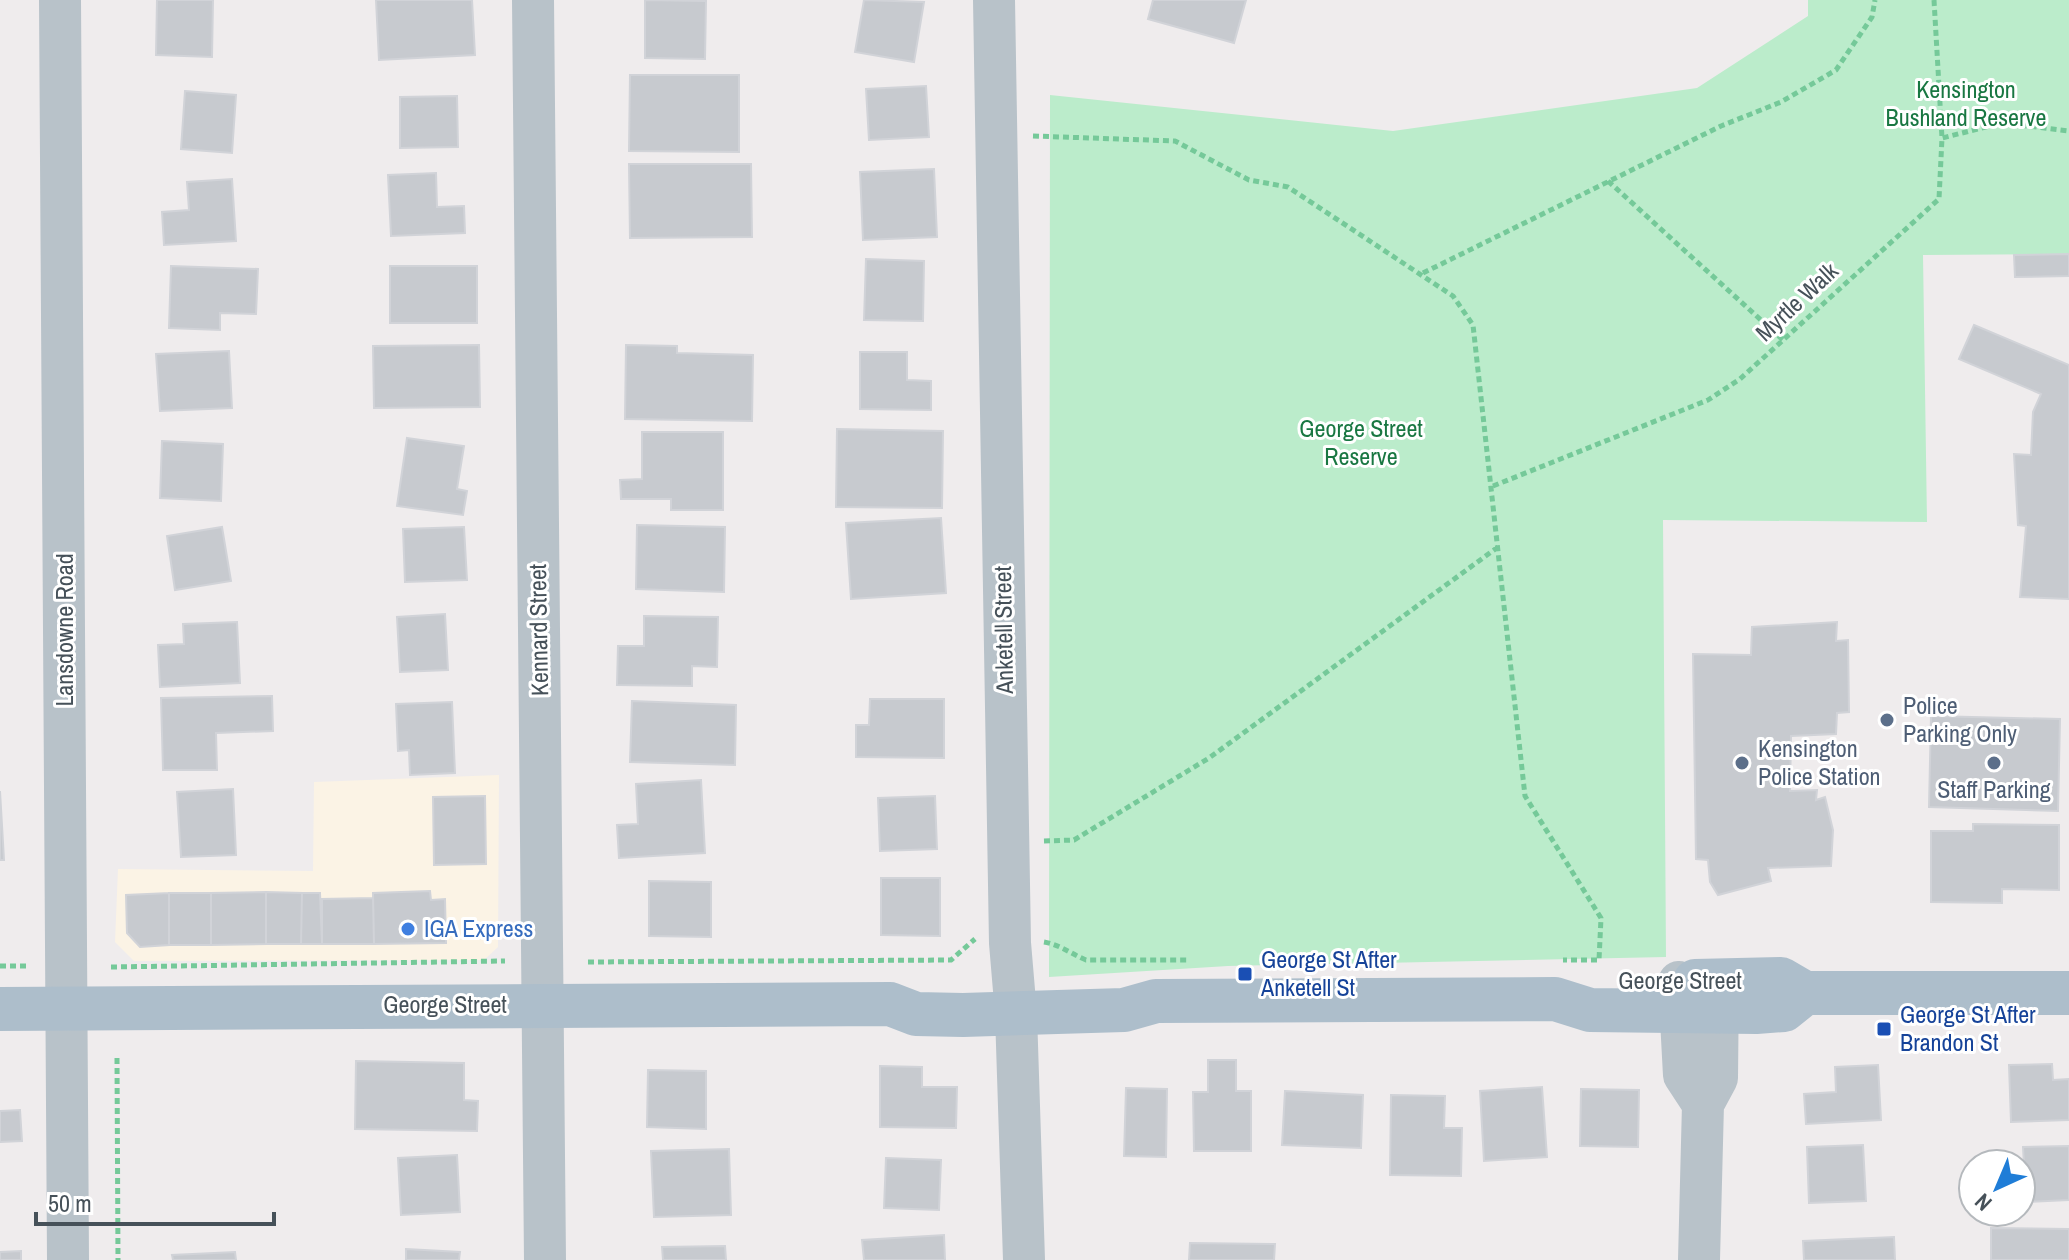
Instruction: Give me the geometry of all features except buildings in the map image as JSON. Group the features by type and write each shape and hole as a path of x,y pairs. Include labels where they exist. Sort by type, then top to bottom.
{"main road":[{"name":"George Street","path":"0,1009 890,1004 915,985 1015,1000 1128,986 1156,1001 1555,999 1590,1010 1700,996 1784,1010 1805,993 2069,993"}],"street":[{"name":"Lansdowne Road","path":"60,0 68,1260"},
{"name":"Kennard Street","path":"533,0 545,1260"},
{"name":"Anketell Street","path":"994,0 1007,842 1024,1260"},
{"path":"1699,1260 1703,1104 1717,1078 1700,996"}],"path":[{"path":"1423,273 1721,126 1781,102 1836,70 1872,17 1875,0"},
{"name":"Myrtle Walk","path":"1493,486 1708,400 1740,379 1939,199 1942,138 1934,0"},
{"path":"1942,138 2002,123 2069,131"},
{"path":"996,134 1175,141 1249,180 1288,187 1423,273 1453,296 1473,325 1525,796 1601,918 1599,960"},
{"path":"1608,181 1783,340"},
{"path":"1007,842 1074,840 1209,758 1499,546"},
{"path":"588,962 951,960 978,937"},
{"path":"111,967 505,964"},
{"path":"0,966 35,966"},
{"path":"117,1058 118,1260"}],"shaded area":[{"path":"499,775 498,947 484,960 134,961 115,942 118,869 313,871 314,782"}],"green space":[{"name":"George Street Reserve","path":"1808,0 2069,0 2069,254 1923,255 1927,522 1663,520 1666,957 1228,966 1049,977 1050,95 1393,131 1697,88 1808,16"}],"place":[{"name":"Police Parking Only","path":"1887,720"},
{"name":"Kensington Police Station","path":"1742,763"},
{"name":"Staff Parking","path":"1994,763"},
{"name":"IGA Express","path":"408,929"},
{"name":"George St After Anketell St","path":"1245,974"},
{"name":"George St After Brandon St","path":"1884,1029"}],"park label":[{"name":"Kensington Bushland Reserve","path":"1966,104"}]}
